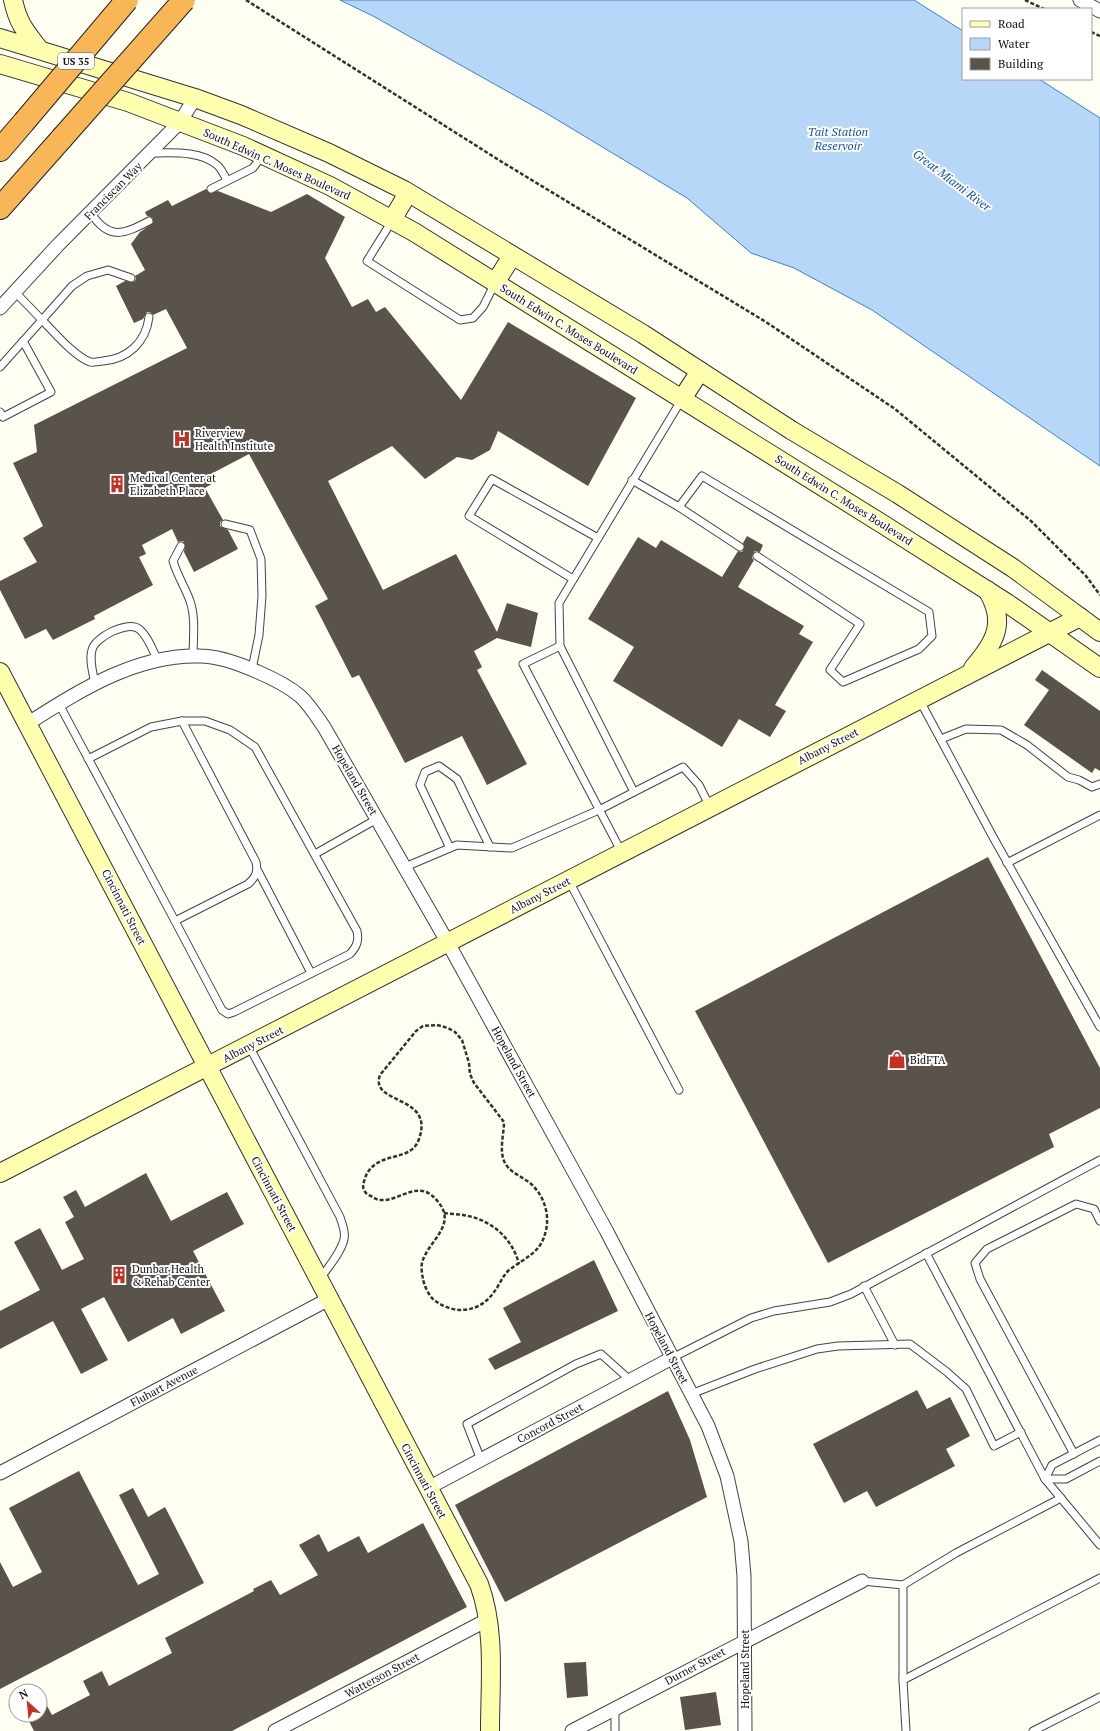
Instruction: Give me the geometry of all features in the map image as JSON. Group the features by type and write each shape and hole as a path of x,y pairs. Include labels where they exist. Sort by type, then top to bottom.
{"highway":[{"name":"US 35","path":"0,150 127,0"},
{"path":"0,208 184,0"}],"main road":[{"path":"13,0 16,15 21,26 39,49"},
{"path":"0,38 195,98 242,115 329,153 408,193 643,334 791,430 898,494 1013,568 1100,632"},
{"name":"South Edwin C. Moses Boulevard","path":"0,64 128,102 263,155 330,186 392,220 987,590 1100,668"},
{"path":"392,220 408,193"},
{"path":"495,283 512,256"},
{"path":"682,399 700,371"},
{"path":"966,675 987,652 993,642 996,630 997,619 994,605 987,590"},
{"name":"Albany Street","path":"0,1173 207,1068 448,942 1080,617"},
{"name":"Cincinnati Street","path":"0,672 428,1488 480,1584 489,1619 490,1731"}],"street":[{"path":"1080,0 1100,11"},
{"name":"Franciscan Way","path":"0,308 180,122 195,98"},
{"name":"Hopeland Street","path":"27,724 95,684 132,668 158,661 200,656 223,660 252,669 274,679 300,696 324,727 448,942 606,1230 708,1426 727,1476 741,1541 744,1576 745,1731"},
{"name":"Fluhart Avenue","path":"0,1473 329,1299"},
{"name":"Concord Street","path":"428,1488 672,1358"},
{"name":"Durner Street","path":"572,1731 745,1640 862,1581"},
{"name":"Watterson Street","path":"275,1731 489,1619"}],"lane":[{"path":"150,153 192,154 210,160 218,165 227,180"},
{"path":"211,189 253,168 263,155"},
{"path":"91,213 96,222 107,230 120,233 149,221"},
{"path":"392,220 367,261 460,320 473,318 483,307 495,283"},
{"path":"0,367 72,286 87,276 108,270 131,278"},
{"path":"15,292 70,349 91,362 112,360 135,348 148,328 149,317"},
{"path":"0,412 3,417 51,392 23,341"},
{"path":"634,792 560,646 559,603 682,399"},
{"path":"679,507 702,476 929,612 932,636 919,649 843,682 830,670 860,624 757,556"},
{"path":"573,579 469,516 492,479 598,538"},
{"path":"632,480 679,507 740,547"},
{"path":"225,524 250,530 261,560 262,596 259,635 252,669"},
{"path":"181,546 173,561 176,573 190,602 194,622 193,656"},
{"path":"95,684 91,658 92,648 100,638 116,629 130,626 138,628 146,637 158,661"},
{"path":"560,646 523,664 622,853"},
{"path":"919,699 1007,863 1100,1026"},
{"path":"59,704 88,759 175,921 222,1010 228,1014 350,954 356,947 359,939 357,931 255,747 230,730 205,721 182,720 151,727 88,759"},
{"path":"182,720 256,862 258,871 311,973"},
{"path":"940,738 966,729 1001,730 1027,746 1068,777 1079,780 1092,787 1100,784"},
{"path":"450,848 420,785 425,772 439,766 457,779 490,847"},
{"path":"405,867 457,845 512,848 599,810 683,767 699,785 710,807"},
{"path":"1007,863 1100,815"},
{"path":"314,854 377,819"},
{"path":"175,921 248,884 255,878 258,871"},
{"path":"569,881 679,1090"},
{"path":"249,1046 340,1217 344,1228 345,1238 320,1280"},
{"path":"672,1358 751,1318 774,1311 830,1302 864,1286 1100,1160"},
{"path":"1074,1454 980,1279 975,1263 987,1249 1076,1204 1094,1209 1100,1221"},
{"path":"926,1253 1046,1479 1100,1545"},
{"path":"864,1286 895,1345"},
{"path":"691,1394 755,1369 817,1349 838,1346 910,1344 948,1372 966,1389 994,1446 1021,1432"},
{"path":"481,1460 467,1424 576,1364 601,1354 630,1380"},
{"path":"1046,1479 1052,1465 1100,1440"},
{"path":"1046,1479 1066,1479 1100,1461"},
{"path":"862,1581 903,1585 956,1553 1061,1498"},
{"path":"903,1680 1100,1578"},
{"path":"903,1585 903,1680 906,1731"},
{"path":"1033,1731 1100,1697"},
{"path":"615,1709 615,1731"}],"path":[{"path":"246,0 502,162 766,322 895,409 1031,521 1086,576 1100,595"},
{"path":"1025,0 1042,8"},
{"path":"437,1025 448,1028 455,1032 462,1040 469,1063 470,1074 474,1083 504,1122 503,1158 513,1173 530,1183 544,1202 547,1217 546,1229 542,1243 533,1254 519,1264 504,1275 493,1294 485,1302 471,1310 458,1311 447,1308 432,1298 424,1284 422,1263 428,1250 438,1237 444,1223 444,1213 441,1205 435,1198 423,1191 411,1191 387,1199 379,1200 368,1195 364,1191 363,1184 369,1169 374,1164 410,1151 419,1140 422,1126 419,1116 413,1108 404,1102 386,1095 379,1087 378,1081 380,1075 408,1039 423,1026 437,1025"},
{"path":"444,1213 464,1215 495,1226 507,1238 516,1254 519,1264"}],"water":[{"name":"Tait Station Reservoir","path":"340,0 914,0 962,30 962,80 1041,80 1100,118 1100,466 872,310 794,268 751,253 687,198 546,113 373,16"}],"building":[{"name":"Medical Center at Elizabeth Place","path":"206,189 209,193 218,191 271,212 307,194 345,217 325,258 352,307 368,299 376,312 385,307 461,400 508,322 636,398 588,486 498,431 490,450 472,460 457,457 425,479 392,446 328,481 383,590 456,554 497,632 507,603 538,613 531,647 497,638 474,651 482,667 477,670 527,764 487,785 462,736 405,763 359,675 352,678 315,606 328,599 249,454 211,474 215,482 205,488 223,520 220,522 220,526 228,530 238,549 194,572 184,552 185,544 183,541 178,542 172,529 142,545 146,554 139,557 153,585 94,616 95,619 53,640 46,629 25,639 0,590 0,581 37,562 23,538 43,526 13,463 37,452 34,425 187,348 166,309 153,315 150,312 147,312 143,319 134,323 116,286 125,281 134,282 136,279 135,276 145,270 131,244 140,232 153,223 153,218 147,216 145,212 168,200 172,206"},
{"path":"747,536 763,545 760,552 755,551 753,554 752,558 754,560 738,587 804,626 799,634 813,642 775,705 786,711 770,737 739,719 722,747 613,681 634,647 588,619 638,537 656,548 661,540 722,577 738,551 742,552 744,549 743,543"},
{"path":"1042,670 1100,711 1100,771 1095,768 1092,773 1024,725 1049,690 1035,680"},
{"path":"988,857 1100,1068 1100,1108 1049,1134 1054,1147 828,1263 695,1011"},
{"name":"Dunbar Health & Rehab Center","path":"146,1173 171,1221 227,1192 244,1224 193,1251 225,1311 181,1334 173,1318 128,1342 104,1297 81,1309 108,1360 81,1374 53,1321 0,1349 0,1311 40,1290 14,1242 40,1228 62,1270 84,1259 65,1222 74,1217 63,1197 76,1190 85,1207"},
{"path":"594,1260 618,1311 495,1370 488,1359 521,1342 503,1308"},
{"path":"917,1390 927,1409 950,1397 970,1436 946,1449 955,1466 876,1507 867,1491 844,1503 813,1444"},
{"path":"668,1391 690,1440 707,1497 505,1602 455,1505"},
{"path":"79,1471 138,1585 159,1574 119,1495 133,1488 148,1517 165,1507 204,1583 12,1683 8,1683 8,1685 0,1689 0,1562 13,1587 42,1572 9,1508"},
{"path":"423,1523 467,1607 232,1731 34,1731 30,1723 48,1723 48,1708 52,1715 90,1695 83,1681 102,1671 109,1686 172,1653 165,1638 254,1591 253,1589 271,1580 280,1595 318,1575 299,1545 319,1534 328,1552 359,1536 368,1553"},
{"path":"586,1662 588,1696 567,1698 564,1663"},
{"path":"716,1692 721,1725 685,1730 680,1697"}],"place":[{"name":"Riverview Health Institute","path":"182,439"},
{"name":"Medical Center at Elizabeth Place","path":"117,484"},
{"name":"BidFTA","path":"897,1060"},
{"name":"Dunbar Health & Rehab Center","path":"119,1275"}],"water label":[{"name":"Great Miami River","path":"952,180"}]}
